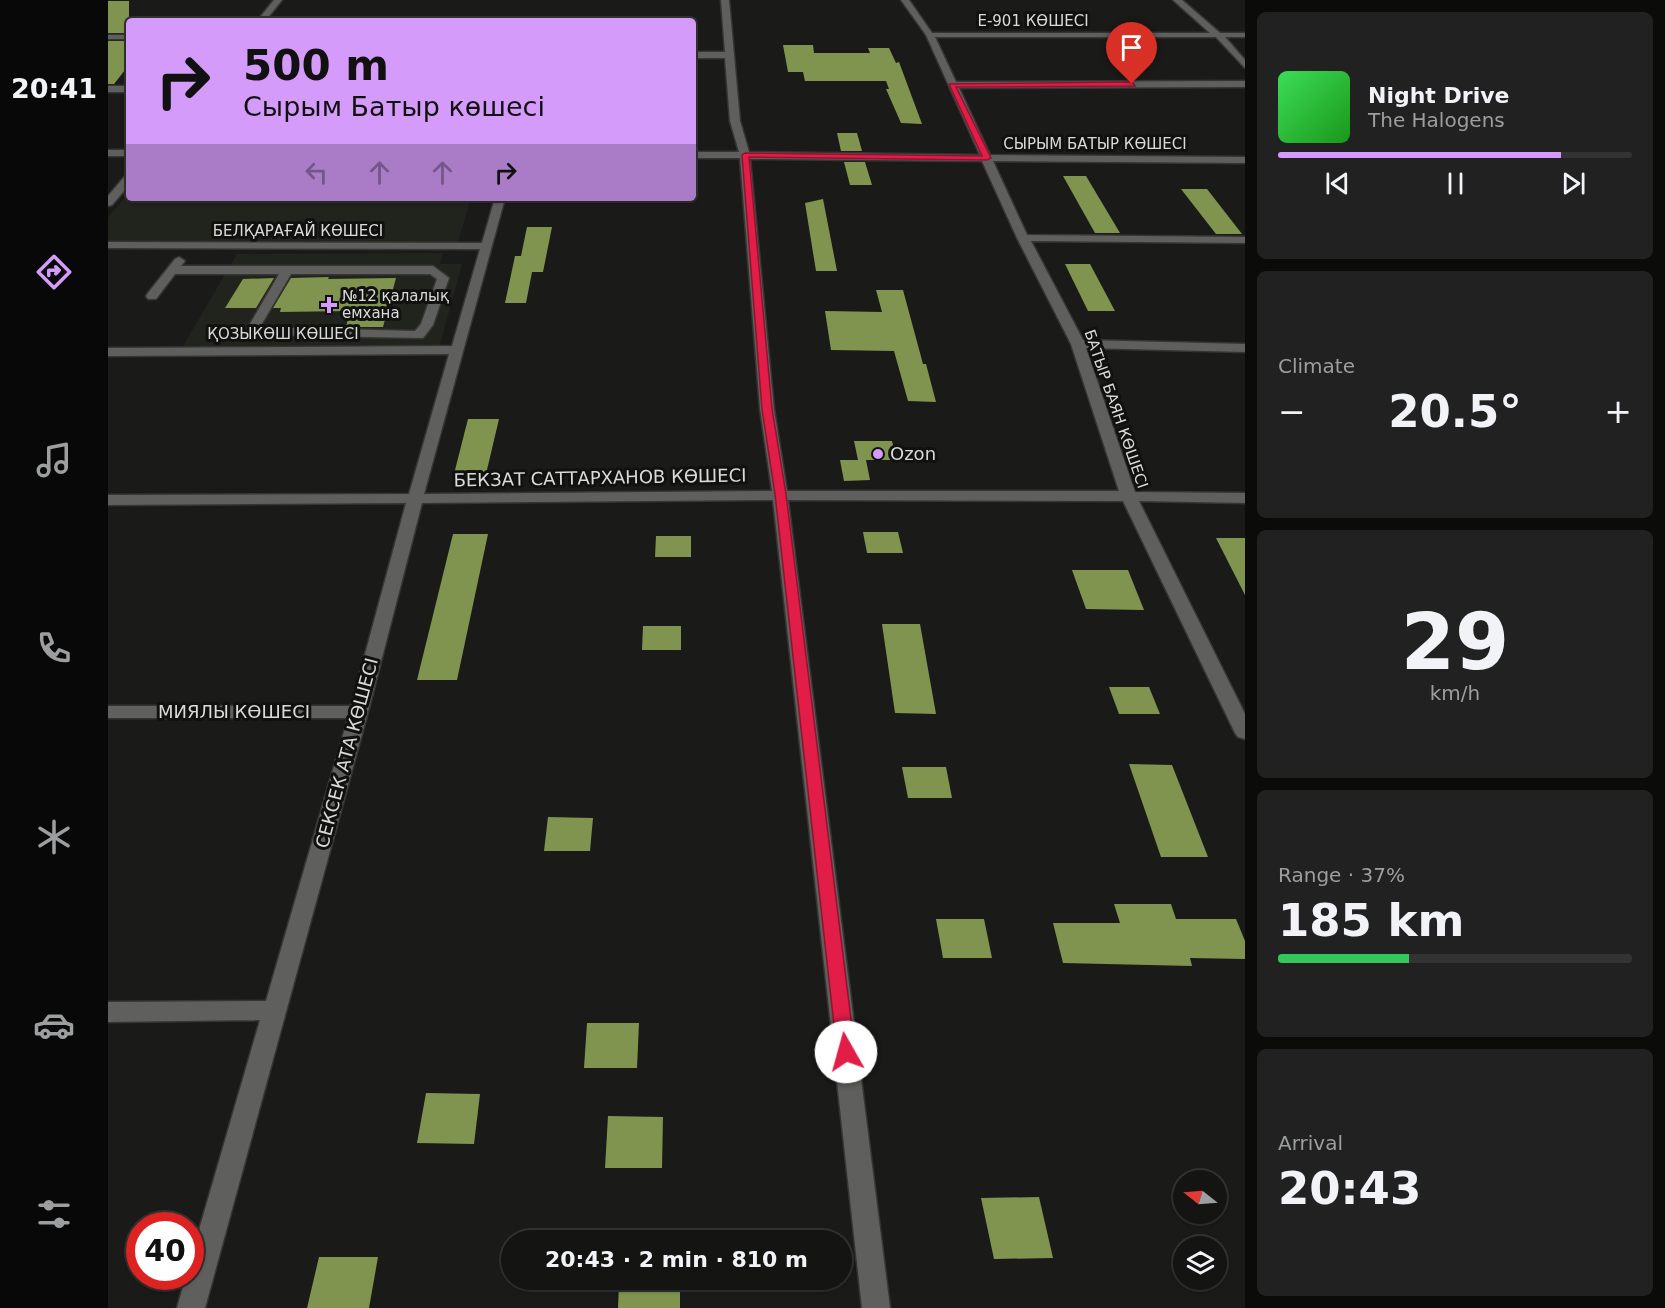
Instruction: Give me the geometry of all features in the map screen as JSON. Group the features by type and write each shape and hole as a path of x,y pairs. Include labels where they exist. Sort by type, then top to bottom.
{"street":[{"path":"263,18 278,0"},
{"path":"724,0 735,121 745,155 767,409 780,494 876,1308"},
{"name":"БАТЫР БАЯН КӨШЕСІ","path":"905,0 930,34 1023,238 1078,344 1128,495 1242,722"},
{"path":"1177,0 1218,35 1245,65"},
{"name":"Е-901 КӨШЕСІ","path":"930,34 1245,35"},
{"path":"108,37 126,37"},
{"path":"696,55 729,55"},
{"path":"952,85 1245,84"},
{"path":"108,89 126,89"},
{"path":"108,153 126,153"},
{"name":"СЫРЫМ БАТЫР КӨШЕСІ","path":"696,155 1245,160"},
{"path":"108,203 126,182"},
{"name":"СЕКСЕК АТА КӨШЕСІ","path":"191,1308 499,201"},
{"path":"1023,238 1245,240"},
{"name":"БЕЛҚАРАҒАЙ КӨШЕСІ","path":"108,245 487,246"},
{"path":"152,296 191,245"},
{"path":"172,270 287,270 433,270 443,278 427,325 418,335 256,331 253,329 257,319 287,270"},
{"path":"1078,344 1245,348"},
{"name":"ҚОЗЫКӨШ КӨШЕСІ","path":"108,351 458,350"},
{"name":"БЕКЗАТ САТТАРХАНОВ КӨШЕСІ","path":"108,500 415,500 780,494 1128,495 1245,498"},
{"name":"МИЯЛЫ КӨШЕСІ","path":"108,712 359,711"},
{"path":"108,1012 275,1010"}],"shaded area":[{"path":"126,196 126,201 470,201 458,242 108,243 108,218"},
{"name":"№12 қалалық емхана","path":"443,253 440,264 462,264 440,345 183,346 237,254"}],"building":[{"path":"108,1 129,1 126,33 108,33"},
{"path":"108,41 126,41 126,69 114,84 108,84"},
{"path":"783,45 813,45 814,53 870,53 868,48 889,48 896,63 899,62 922,124 901,123 886,89 889,89 886,81 805,81 803,72 788,72"},
{"path":"837,133 857,133 862,151 841,151"},
{"path":"844,162 865,162 872,185 850,185"},
{"path":"1063,176 1086,176 1120,233 1095,233"},
{"path":"1181,189 1207,189 1242,234 1216,234"},
{"path":"823,199 837,271 816,271 805,203"},
{"path":"527,227 552,227 543,272 532,272 526,303 505,303 515,256 521,256"},
{"path":"1065,264 1090,264 1115,311 1088,311"},
{"path":"329,277 328,279 396,278 383,327 346,327 350,311 280,312 281,308 273,308 291,278"},
{"path":"274,278 256,308 225,308 243,279"},
{"path":"876,290 903,290 936,402 908,401 894,351 831,350 825,311 882,312"},
{"path":"468,419 499,419 486,474 454,474"},
{"path":"854,441 892,441 897,460 866,460 870,480 844,481 840,460 858,460"},
{"path":"863,532 898,532 903,553 867,553"},
{"path":"453,534 488,534 457,680 417,680"},
{"path":"656,536 691,536 691,557 655,557"},
{"path":"1216,538 1245,538 1245,595"},
{"path":"1072,570 1128,570 1144,610 1086,609"},
{"path":"882,624 920,624 936,714 895,713"},
{"path":"643,626 681,626 681,650 642,650"},
{"path":"1109,687 1149,687 1160,714 1119,714"},
{"path":"1129,764 1172,765 1208,857 1161,857"},
{"path":"902,767 946,767 952,798 908,798"},
{"path":"548,817 593,818 590,851 544,851"},
{"path":"1114,904 1171,904 1176,919 1236,919 1245,941 1245,959 1190,958 1192,966 1063,963 1053,923 1120,923"},
{"path":"936,919 984,919 992,958 943,958"},
{"path":"587,1023 639,1023 637,1068 584,1068"},
{"path":"426,1093 480,1094 474,1144 417,1143"},
{"path":"608,1116 663,1117 662,1168 605,1168"},
{"path":"1039,1197 1053,1258 994,1259 981,1198"},
{"path":"319,1257 378,1257 369,1308 307,1308"},
{"path":"619,1290 680,1290 680,1308 618,1308"}],"place":[{"name":"№12 қалалық емхана","path":"329,305"},
{"name":"Ozon","path":"878,454"}],"route":[{"path":"846,1052 780,494 767,409 745,155 987,158 952,85 1132,84"}]}
